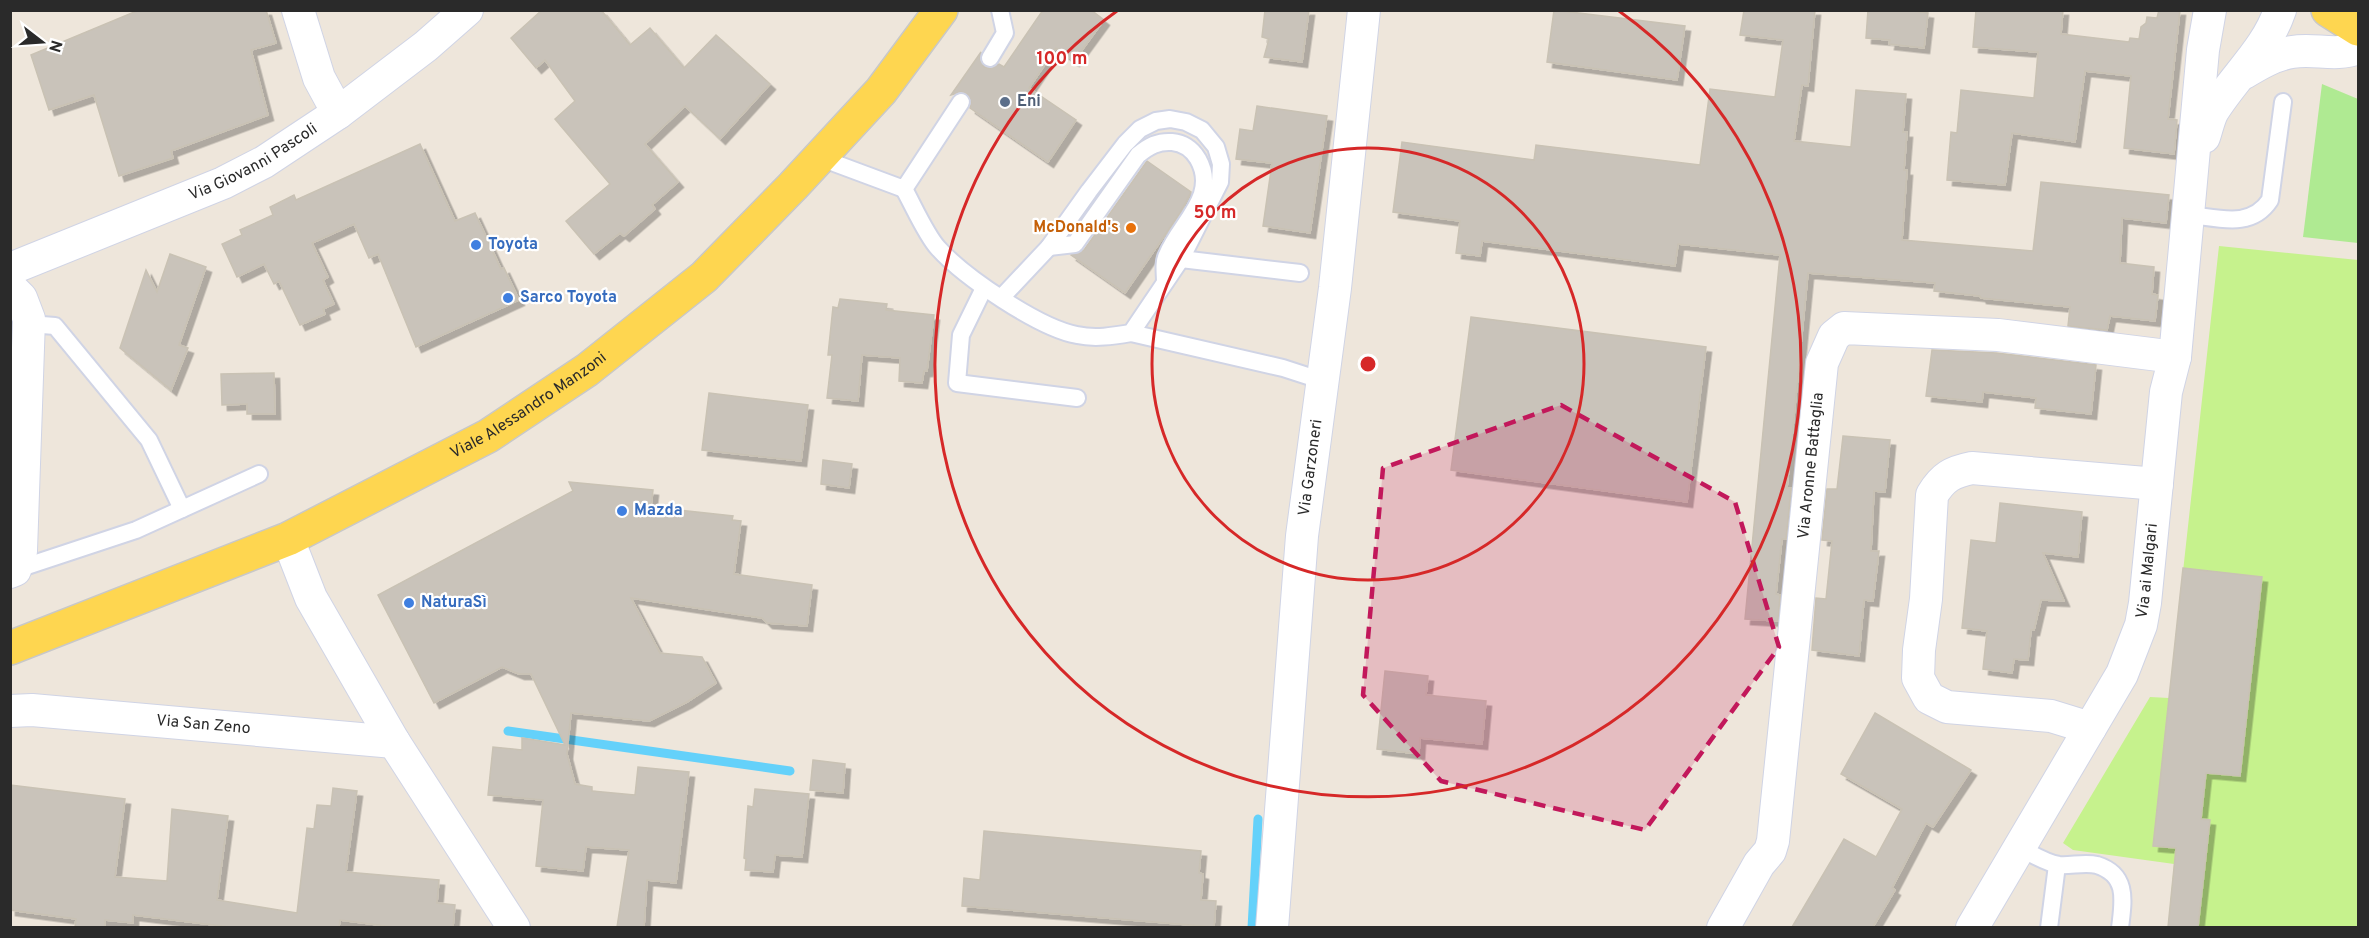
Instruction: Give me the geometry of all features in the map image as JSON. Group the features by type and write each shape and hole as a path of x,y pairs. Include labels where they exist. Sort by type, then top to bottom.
{"main road":[{"name":"Viale Alessandro Manzoni","path":"10,648 288,539 489,436 587,370 704,277 881,91 941,10"},
{"path":"2328,10 2358,29"}],"street":[{"path":"298,10 319,78 338,113"},
{"name":"Via Giovanni Pascoli","path":"10,269 223,183 264,162 338,113 426,46 466,10"},
{"name":"Via Garzoneri","path":"1272,927 1302,536 1335,288 1364,10"},
{"name":"Via ai Malgari","path":"1972,927 2122,674 2141,625 2166,392 2175,357 2208,23 2227,10"},
{"name":"Via ai Malgari","path":"2193,172 2212,112 2275,27 2280,10"},
{"name":"Via ai Malgari","path":"2240,75 2267,59 2294,52 2344,53 2358,48"},
{"path":"10,287 21,298 29,324 21,551 13,571"},
{"name":"Via Aronne Battaglia","path":"1723,927 1770,851 1773,841 1822,363 1834,336 1844,328 1998,335 2175,357"},
{"path":"2090,728 2052,716 1947,707 1929,698 1918,678 1919,650 1926,600 1932,495 1941,480 1956,471 1972,468 2157,484"},
{"path":"288,539 311,598 394,742 514,927"},
{"name":"Via San Zeno","path":"10,711 44,711 394,742"}],"lane":[{"path":"990,58 1005,33 1000,10"},
{"path":"904,189 961,102"},
{"path":"2190,215 2238,220 2248,219 2265,209 2271,200 2283,102"},
{"path":"1001,298 1049,247 1125,144 1140,129 1156,121 1170,119 1186,122 1202,130 1216,147 1221,164 1220,182 1181,259 1131,333"},
{"path":"1049,247 1075,244 1138,155 1146,148 1161,141 1180,143 1194,152 1204,170 1203,190 1199,204 1165,257 1165,283"},
{"path":"818,157 904,189 937,248 984,288 1050,326 1076,335 1104,338 1131,333 1283,368 1323,381"},
{"path":"1181,259 1300,273"},
{"path":"984,288 961,335 957,383 1077,398"},
{"path":"29,324 55,326 91,368 150,440 182,509"},
{"path":"13,571 136,530 259,474"},
{"path":"2020,848 2057,865 2096,865 2111,873 2122,885 2123,902 2120,927"},
{"path":"2049,927 2057,865"}],"highlighted area":[{"path":"1561,405 1735,502 1779,647 1645,830 1441,781 1363,695 1383,468"}],"green space":[{"path":"2322,84 2358,99 2358,243 2303,237"},
{"path":"2219,246 2358,260 2358,927 2168,927 2174,864 2073,850 2063,843 2150,697 2169,698"}],"building":[{"path":"139,10 266,10 276,43 251,50 268,115 171,151 173,158 119,176 94,95 49,110 31,55"},
{"path":"542,10 601,10 630,45 650,28 684,68 716,35 770,84 720,139 685,106 645,144 678,182 652,205 655,209 624,236 620,233 594,254 566,221 610,184 555,119 575,101 545,60 536,68 511,38"},
{"path":"1043,10 1091,10 1104,20 1074,61 1056,48 1029,88 1076,120 1048,162 970,108 971,102 967,94 961,92 951,95 981,52 980,58 984,67 990,68 999,64 1004,67"},
{"path":"1265,10 1309,10 1302,62 1264,57 1269,39 1262,37"},
{"path":"1554,10 1685,26 1677,80 1547,62"},
{"path":"1744,10 1815,10 1808,86 1802,85 1794,141 1851,147 1856,90 1906,94 1903,132 1907,132 1904,170 1907,170 1902,240 2033,251 2041,182 2169,195 2166,223 2122,218 2120,263 2154,267 2152,294 2158,295 2155,321 2110,316 2107,330 2068,326 2070,307 1934,291 1935,283 1808,273 1787,488 1791,488 1786,539 1782,539 1776,594 1780,595 1778,621 1745,619 1780,255 1678,244 1675,266 1482,241 1480,256 1456,253 1460,221 1393,212 1402,142 1534,160 1536,145 1700,165 1710,89 1775,97 1783,40 1740,35"},
{"path":"1868,10 1906,10 1928,13 1924,48 1889,44 1890,40 1866,38"},
{"path":"1976,10 2063,10 2061,34 2129,42 2130,38 2139,39 2141,27 2146,23 2147,17 2157,18 2159,10 2180,10 2168,119 2177,120 2174,154 2124,148 2131,76 2085,71 2075,142 2012,133 2005,185 1947,180 1951,132 1957,133 1961,90 2034,98 2038,52 1973,47"},
{"path":"1257,106 1327,116 1310,233 1263,226 1272,163 1236,159 1240,129 1253,131"},
{"path":"420,144 455,221 475,213 501,269 504,268 519,300 416,347 378,254 369,258 354,224 312,243 328,277 323,280 334,304 323,309 325,314 300,325 279,281 274,284 264,264 237,277 222,244 242,235 240,230 273,215 270,207 294,195 296,200"},
{"path":"1147,161 1191,192 1180,213 1125,293 1071,255 1084,250"},
{"path":"170,254 206,267 179,345 188,348 171,390 120,348 146,270 157,292"},
{"path":"840,299 887,304 886,310 934,315 927,371 924,371 922,383 899,381 900,358 862,355 858,401 827,398 832,355 828,355 833,307 838,308"},
{"path":"1471,317 1706,347 1687,502 1451,470"},
{"path":"1932,350 1996,353 2096,365 2091,414 2035,408 2036,398 1983,392 1982,402 1926,396"},
{"path":"274,373 275,414 247,414 247,404 222,405 221,374"},
{"path":"709,393 808,405 801,461 702,450"},
{"path":"1843,436 1890,440 1885,492 1874,491 1871,551 1879,551 1873,601 1864,600 1859,656 1812,650 1816,598 1826,599 1832,541 1822,540 1827,489 1837,489"},
{"path":"823,460 852,464 849,488 821,484"},
{"path":"569,482 653,490 651,507 733,516 732,520 741,521 734,574 812,585 807,626 767,623 762,618 631,598 660,653 702,657 716,683 687,702 649,721 571,713 567,754 575,784 592,787 592,791 635,795 638,767 689,772 676,883 647,880 644,927 617,927 629,850 586,847 583,871 536,866 543,800 488,795 493,747 522,750 522,738 565,745 531,674 519,674 502,667 434,703 378,595 573,491"},
{"path":"2000,503 2082,512 2078,557 2043,553 2064,601 2041,600 2034,630 2031,630 2028,660 2014,659 2012,673 1983,669 1987,631 1962,628 1971,540 1996,543"},
{"path":"2183,568 2262,577 2240,776 2206,773 2201,819 2210,820 2198,927 2168,927 2176,848 2153,846"},
{"path":"1385,671 1428,676 1426,695 1486,701 1482,744 1420,738 1419,754 1377,749"},
{"path":"1875,713 1971,770 1933,827 1926,823 1892,888 1895,890 1873,927 1792,927 1844,839 1876,857 1902,809 1841,774"},
{"path":"813,760 845,764 843,793 810,790"},
{"path":"10,785 125,799 115,877 167,881 172,809 228,816 217,900 297,913 307,828 314,829 317,805 331,806 333,788 357,791 346,872 439,880 437,903 455,905 453,927 394,927 340,920 339,927 230,927 133,915 133,923 105,920 105,927 75,927 76,919 10,910"},
{"path":"755,789 809,794 802,857 775,855 773,872 745,870 748,806 753,807"},
{"path":"984,831 1201,851 1199,873 1203,874 1201,900 1216,901 1214,927 962,906 964,878 980,880"}],"waterway":[{"path":"508,731 790,771"},
{"path":"1252,928 1258,819"}],"place":[{"name":"Eni","path":"1005,102"},
{"name":"McDonald's","path":"1131,228"},
{"name":"Toyota","path":"476,245"},
{"name":"Sarco Toyota","path":"508,298"},
{"name":"Mazda","path":"622,511"},
{"name":"NaturaSì","path":"409,603"}]}
